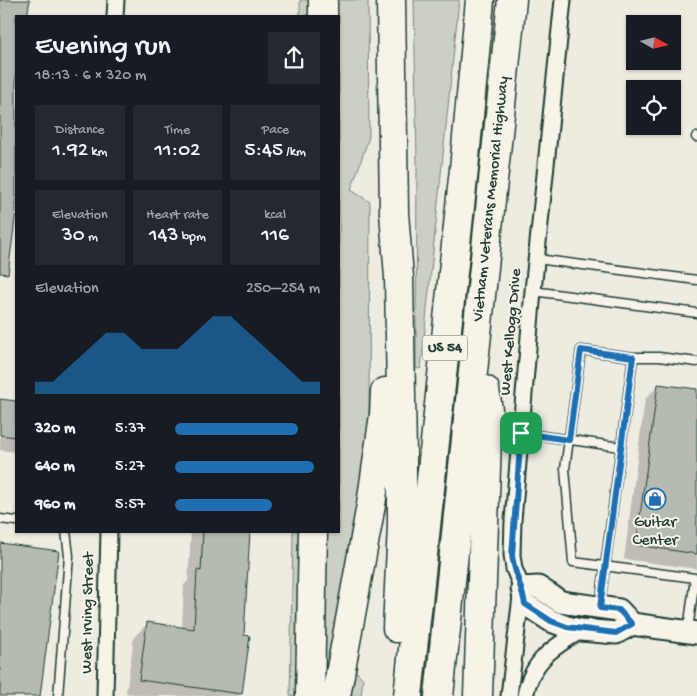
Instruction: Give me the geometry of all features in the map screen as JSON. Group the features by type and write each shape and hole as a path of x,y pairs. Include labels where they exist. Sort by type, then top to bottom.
{"highway":[{"path":"322,15 324,0"},
{"path":"336,696 371,505 384,415 387,365 387,294 393,259 394,213 391,0"},
{"name":"Vietnam Veterans Memorial Highway","path":"408,696 480,0"},
{"name":"Vietnam Veterans Memorial Highway","path":"439,696 512,0"},
{"path":"392,696 402,526 399,287 393,259"},
{"path":"477,342 488,410 478,696"},
{"path":"310,696 313,533"}],"street":[{"path":"116,0 116,15"},
{"name":"West Kellogg Drive","path":"509,696 522,588 514,569 512,555 521,433 536,259 563,0"},
{"name":"West Irving Street","path":"106,696 108,533"},
{"path":"632,624 619,610 561,602 538,587 522,588 525,604 537,614 559,624 582,630 616,633 632,624 693,632"},
{"path":"525,696 528,682 535,666 548,652 582,630"}],"lane":[{"path":"536,259 697,280"},
{"path":"534,291 697,313"},
{"path":"693,632 695,578 574,562 565,469 581,350 633,357 659,357 697,362"},
{"path":"600,608 633,357"},
{"path":"521,433 621,447"},
{"path":"0,519 15,521"},
{"path":"58,696 69,556 66,533"}],"shaded area":[{"path":"300,0 314,0 313,15 300,15"},
{"path":"334,0 368,0 369,137 351,190 370,202 369,417 359,495 326,682 320,679 323,533 340,533 340,15 333,15"},
{"path":"414,0 459,0 421,368 416,369 417,163"},
{"path":"293,533 303,533 300,696 290,696"},
{"path":"353,672 357,672 363,679 361,696 349,696"}],"building":[{"path":"0,0 30,0 27,15 15,15 15,220 8,274 0,273"},
{"path":"658,384 697,389 697,554 636,545"},
{"path":"0,399 15,401 15,437 0,435"},
{"path":"203,533 250,533 244,635 250,636 242,694 139,680 147,622 194,629 197,570 201,571"},
{"path":"0,543 59,551 40,696 0,696"}],"place":[{"name":"Guitar Center","path":"655,499"}],"route":[{"path":"581,350 633,357 600,608 619,610 632,624 616,633 567,627 537,614 525,604 522,588 514,569 512,555 513,520 521,433 569,440 581,350"}]}
